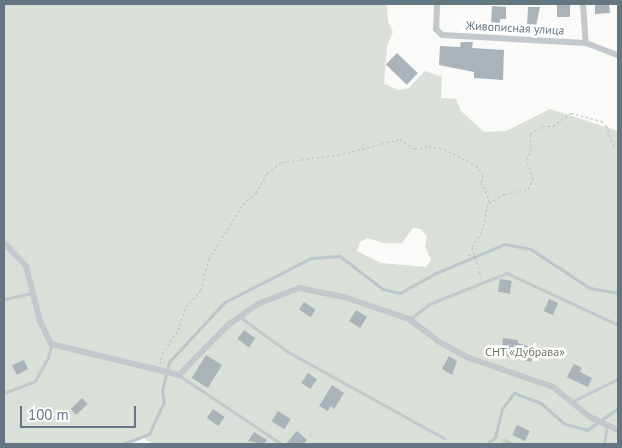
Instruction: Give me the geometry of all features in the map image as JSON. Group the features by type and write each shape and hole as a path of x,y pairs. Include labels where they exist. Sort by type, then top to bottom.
{"street":[{"name":"Живописная улица","path":"437,4 436,29 442,35 586,44 618,55"},
{"path":"583,4 586,44"},
{"path":"4,244 26,266 44,334 51,344 179,375 239,317 279,293 299,288 344,297 410,319 438,341 469,358 553,387 573,401 590,418 618,430"}],"lane":[{"path":"410,319 430,304 500,273 512,274 618,325"},
{"path":"4,299 34,293"},
{"path":"239,317 288,352 444,438"},
{"path":"4,393 35,382 48,358 51,344"},
{"path":"179,375 280,443"},
{"path":"573,401 615,384 618,379"},
{"path":"604,425 604,444"},
{"path":"504,440 512,444"}],"path":[{"path":"488,203 504,194 528,189 533,179 526,159 531,151 530,134 542,126 553,126 570,113 601,121 606,125 613,144 618,148"},
{"path":"158,370 162,354 178,330 186,307 201,290 207,262 243,204 256,193 267,173 282,162 338,155 400,139 415,149 429,146 444,149 476,166 483,175 481,182 488,203 482,232 473,244 478,270 483,280"},
{"path":"468,255 475,256"}],"green space":[{"name":"СНТ «Дубрава»","path":"4,4 387,4 388,21 393,32 387,46 384,84 399,90 409,88 425,71 442,77 441,98 456,99 461,111 484,132 506,131 550,109 618,131 618,444 153,444 143,438 131,444 4,444","holes":["413,228 421,229 427,237 425,246 431,260 426,267 381,263 357,251 360,242 367,238 384,243 402,243"]}],"building":[{"path":"557,4 570,4 570,17 557,17"},
{"path":"595,4 609,4 610,13 595,14"},
{"path":"492,6 506,7 506,19 500,19 500,25 491,25"},
{"path":"528,7 540,7 536,26 527,26"},
{"path":"461,42 473,42 472,48 504,50 503,80 474,78 474,72 439,65 440,46 460,47"},
{"path":"397,53 418,73 407,85 386,65"},
{"path":"500,279 512,281 510,294 498,292"},
{"path":"549,299 558,303 553,315 544,311"},
{"path":"304,302 316,310 311,317 299,309"},
{"path":"356,310 367,317 360,328 349,321"},
{"path":"244,330 255,338 249,347 238,339"},
{"path":"503,338 518,340 518,343 536,349 531,362 501,355"},
{"path":"206,355 222,365 208,388 192,378"},
{"path":"449,356 457,361 452,375 442,369"},
{"path":"24,360 28,369 17,375 12,365"},
{"path":"574,364 582,368 580,372 592,378 588,387 567,377"},
{"path":"308,373 317,379 310,389 301,383"},
{"path":"332,385 344,393 334,409 331,406 328,411 319,406"},
{"path":"82,398 88,404 76,415 71,409"},
{"path":"213,409 225,417 218,426 207,418"},
{"path":"278,411 291,419 284,429 272,421"},
{"path":"517,425 530,431 525,441 512,435"},
{"path":"297,431 307,440 303,444 286,444"},
{"path":"254,432 267,440 264,444 248,441"}],"waterway":[{"path":"122,444 149,434 164,402 162,391 169,362 225,302 311,258 340,256 383,289 400,293 434,274 505,244 531,249 590,288 618,293"},
{"path":"487,444 495,437 502,409 514,393 541,403 565,424 587,430 618,408"}]}
